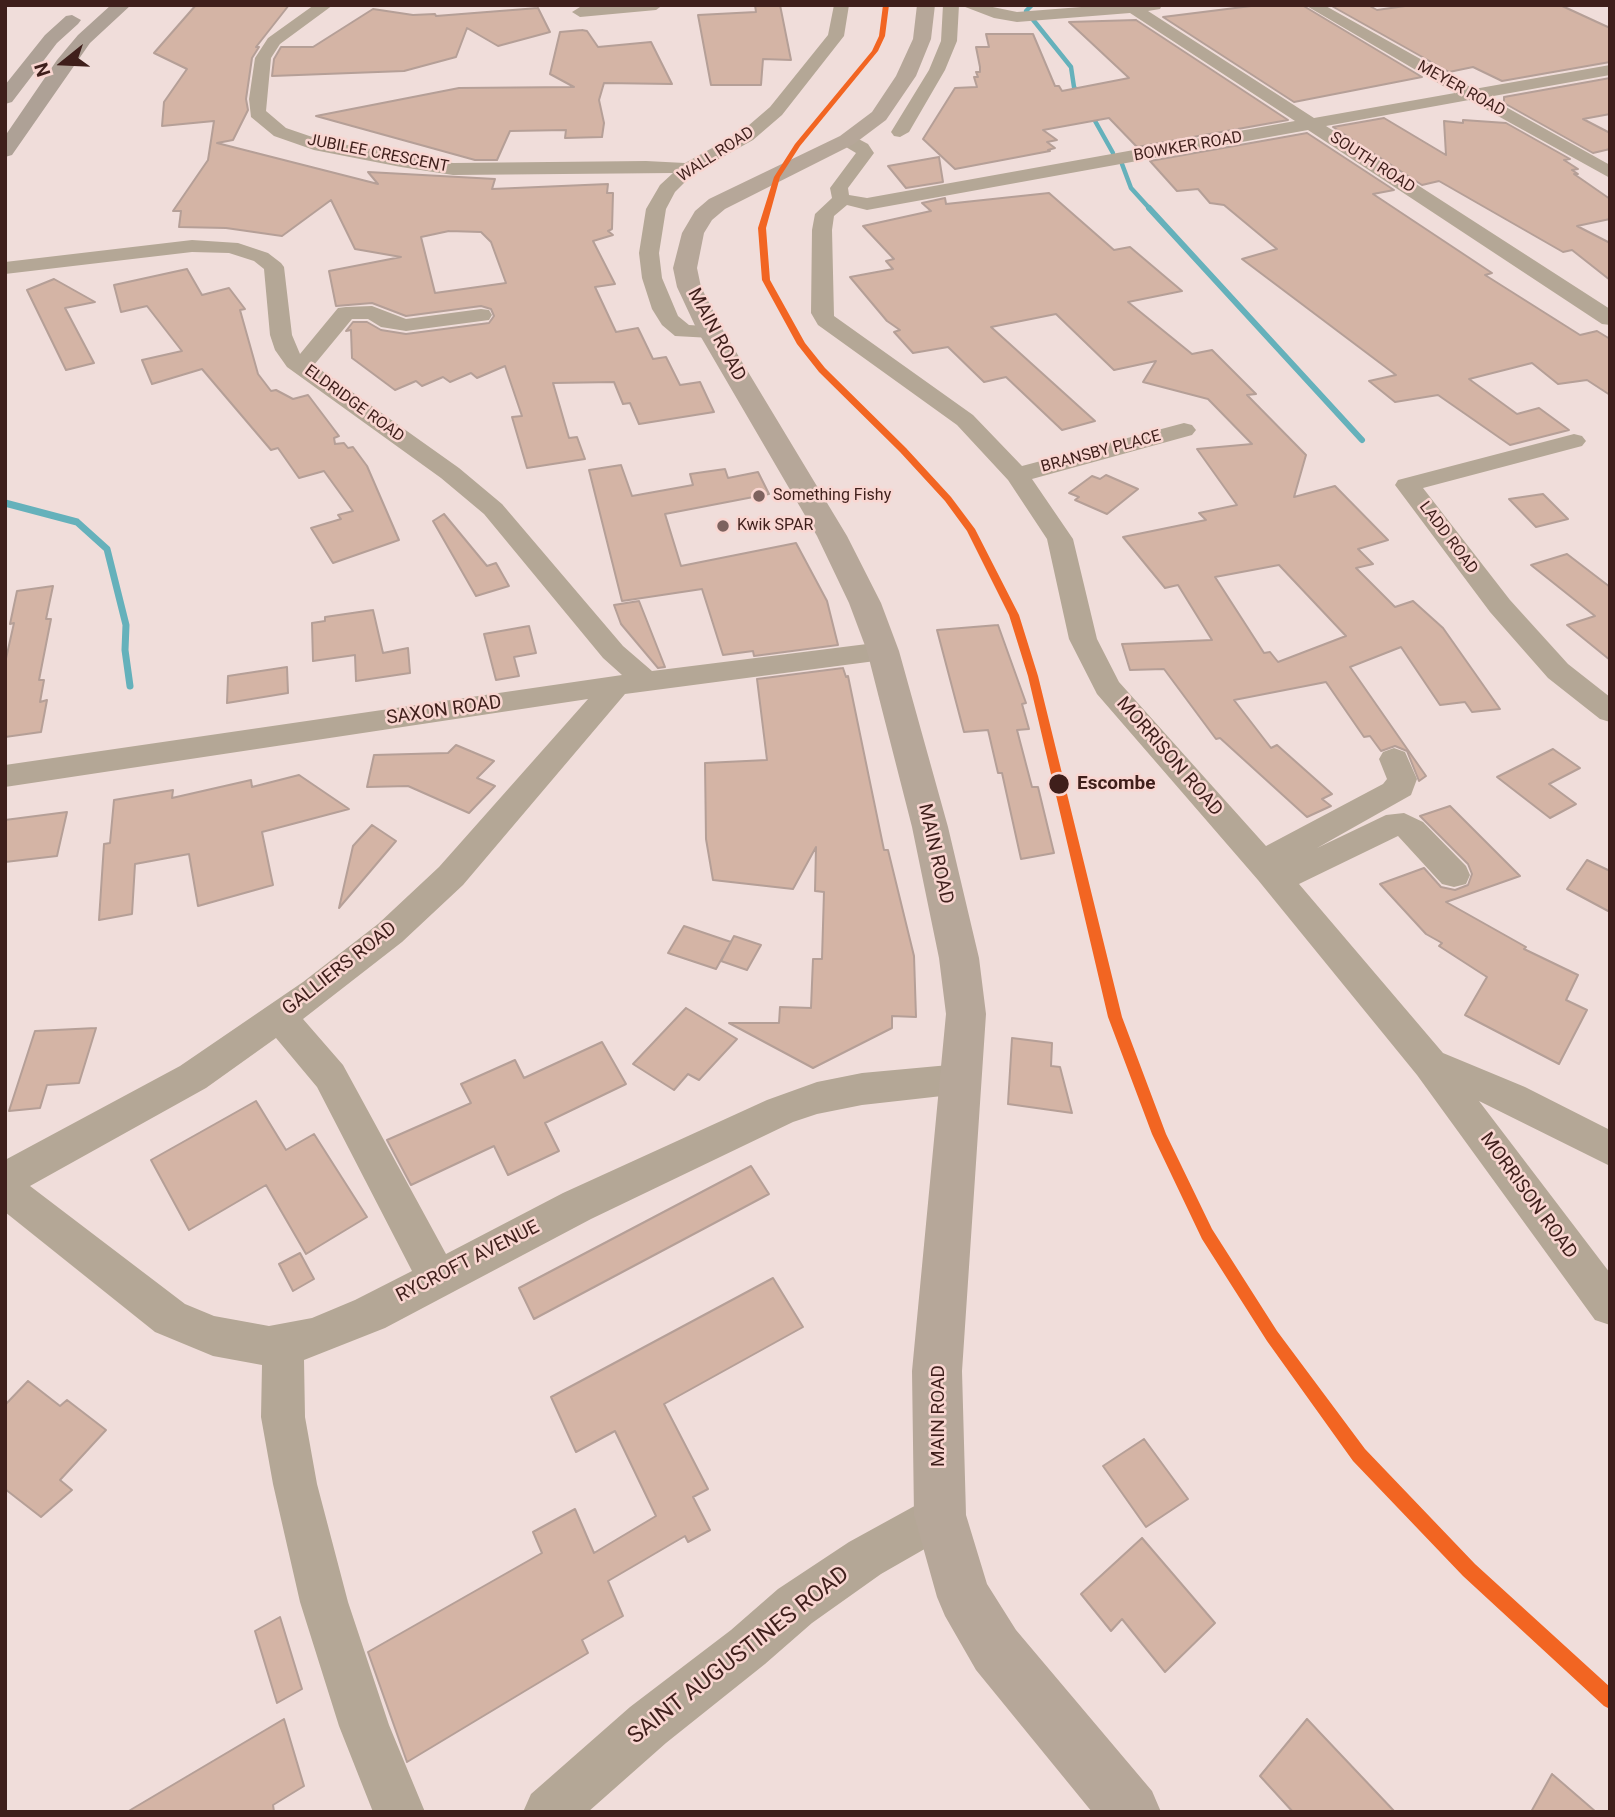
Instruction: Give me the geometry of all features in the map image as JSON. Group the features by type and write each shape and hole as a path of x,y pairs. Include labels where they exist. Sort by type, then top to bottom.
{"highway":[{"path":"5,151 84,39 122,5"},
{"path":"5,98 51,39 84,8"}],"main road":[{"name":"MAIN ROAD","path":"926,5 922,40 899,87 879,116 847,140 717,204 703,216 687,250 685,268 689,287 711,332 832,536 865,603 883,651 930,827 959,958 966,1014 937,1371 940,1515 964,1597 996,1650 1131,1812"}],"street":[{"name":"JUBILEE CRESCENT","path":"323,5 274,41 263,58 257,113 280,132 320,146 453,169 646,166 688,169"},
{"path":"580,15 656,5"},
{"path":"900,132 937,70 949,41 951,5"},
{"path":"967,5 999,15 1031,16 1161,5"},
{"name":"MEYER ROAD","path":"1312,5 1610,173"},
{"name":"SOUTH ROAD","path":"1133,8 1610,319"},
{"path":"822,11 841,15"},
{"name":"WALL ROAD","path":"711,332 696,333 676,326 663,309 652,278 649,253 656,209 667,189 688,169 747,136 768,120 825,52 836,36 841,15"},
{"name":"BOWKER ROAD","path":"843,199 867,204 889,201 1610,70"},
{"path":"843,199 839,188 864,153 862,148 847,140"},
{"name":"MORRISON ROAD","path":"843,199 825,214 822,230 822,313 826,320 964,420 1017,475 1060,540 1083,639 1107,687 1269,872 1430,1064 1610,1306"},
{"name":"ELDRIDGE ROAD","path":"5,268 192,246 230,247 249,251 274,267 281,335 286,350 302,367 450,473 493,509 613,652 631,684"},
{"path":"302,367 346,313 372,312 389,322 406,325 481,315"},
{"name":"BRANSBY PLACE","path":"1017,475 1184,430"},
{"name":"LADD ROAD","path":"1574,441 1407,485 1500,606 1558,671 1607,707"},
{"name":"SAXON ROAD","path":"5,776 631,684 883,651"},
{"name":"GALLIERS ROAD","path":"5,1180 193,1077 279,1017 390,933 451,876 631,684"},
{"path":"1269,872 1400,787 1402,779 1394,759"},
{"path":"1269,872 1397,823 1412,830 1454,875"},
{"path":"279,1017 330,1076 437,1278"},
{"path":"1430,1064 1512,1098 1610,1149"},
{"name":"RYCROFT AVENUE","path":"5,1189 170,1318 212,1336 269,1346 312,1338 370,1314 578,1206 780,1111 840,1093 960,1079"},
{"path":"283,1343 284,1417 295,1484 324,1602 360,1713 399,1812"},
{"name":"SAINT AUGUSTINES ROAD","path":"549,1812 648,1725 748,1647 794,1606 865,1558 940,1515"}],"building":[{"path":"196,5 289,5 256,47 259,47 252,58 246,99 248,110 233,140 217,143 378,184 368,172 495,179 492,189 608,184 607,193 613,193 612,229 608,231 613,235 593,241 615,284 595,287 616,332 638,328 653,359 666,357 680,385 700,382 714,412 639,424 630,403 623,404 614,382 553,383 569,438 577,437 585,459 527,468 512,417 522,416 505,366 477,378 471,373 450,382 443,377 422,386 416,381 395,390 352,358 351,330 346,331 353,322 367,322 381,330 406,334 489,323 494,316 491,309 481,306 406,316 372,303 336,306 329,271 401,257 355,249 331,200 282,236 226,228 179,227 181,211 173,211 208,160 214,121 162,126 164,102 187,69 154,53","holes":["449,231 481,232 491,242 506,283 435,293 421,237"]},
{"path":"755,5 780,5 791,60 763,59 761,85 711,85 698,15 756,12"},
{"path":"1259,5 1302,5 1422,77 1294,102 1163,17"},
{"path":"1330,5 1368,5 1377,10 1412,5 1560,5 1610,28 1610,62 1502,81 1473,67 1449,72"},
{"path":"538,8 550,32 498,46 467,28 456,57 404,71 272,76 274,59 281,47 313,47 373,9 436,16"},
{"path":"1136,20 1288,120 1137,147 1109,118 1043,130 1057,140 1047,142 1055,148 1048,150 1050,151 955,169 923,139 955,88 977,87 974,77 978,77 976,72 980,72 980,67 976,47 989,47 986,34 1033,34 1055,86 1059,86 1062,91 1129,78 1069,22"},
{"path":"587,31 598,47 651,42 672,84 604,83 599,100 604,123 602,137 565,138 566,130 510,131 497,160 475,160 316,116 459,88 574,87 550,74 560,32"},
{"path":"1610,78 1610,114 1583,119 1610,133 1610,149 1593,153 1504,103 1504,97"},
{"path":"1384,118 1446,155 1444,121 1463,123 1463,120 1506,123 1570,159 1564,160 1578,169 1572,170 1578,174 1574,174 1610,199 1610,219 1577,226 1610,243 1610,280 1572,250 1563,252 1439,181 1422,185 1333,127"},
{"path":"1307,133 1394,190 1373,194 1492,273 1485,275 1580,335 1597,331 1610,339 1610,395 1587,380 1558,384 1532,363 1469,379 1517,414 1539,408 1569,430 1510,445 1438,395 1395,402 1369,381 1396,375 1242,259 1277,249 1224,205 1210,203 1198,189 1177,191 1150,161"},
{"path":"939,157 943,182 906,188 888,166"},
{"path":"1049,193 1114,250 1130,247 1182,291 1128,302 1192,354 1212,350 1256,394 1247,395 1306,455 1294,497 1335,486 1388,540 1358,549 1373,564 1356,568 1395,607 1413,601 1443,628 1500,709 1472,712 1465,702 1440,705 1401,647 1350,667 1426,776 1419,781 1407,751 1395,746 1381,751 1370,736 1364,737 1326,682 1234,700 1271,748 1277,745 1332,794 1322,799 1331,806 1307,817 1220,738 1216,739 1164,669 1130,670 1122,644 1212,640 1178,585 1165,588 1123,537 1206,520 1199,513 1237,505 1197,449 1252,444 1208,399 1143,382 1156,361 1114,370 1056,314 991,327 1095,421 1062,430 1006,377 984,382 948,347 913,353 894,332 900,330 887,321 850,277 893,269 886,261 894,259 863,226 931,211 922,203 945,198 946,204","holes":["1279,565 1346,636 1278,662 1270,652 1264,653 1215,577"]},
{"path":"187,269 202,295 229,288 245,309 240,310 258,374 271,391 276,390 293,399 308,395 339,436 334,438 335,444 344,443 348,448 353,447 367,466 399,540 333,563 311,528 341,519 338,515 353,511 324,471 299,478 278,448 271,450 202,369 152,384 142,360 182,351 147,306 121,312 114,285"},
{"path":"54,279 95,302 65,308 94,363 66,370 27,290"},
{"path":"621,465 632,496 693,485 690,474 725,469 728,478 758,472 769,494 665,514 681,566 796,543 827,601 838,645 754,656 753,651 723,655 702,589 622,601 589,470"},
{"path":"1106,475 1138,489 1107,514 1075,500 1079,497 1069,493 1092,476 1100,479"},
{"path":"1543,494 1568,519 1536,527 1509,499"},
{"path":"444,514 487,566 496,563 509,586 476,596 433,521"},
{"path":"1567,554 1610,587 1610,660 1567,625 1595,616 1531,565"},
{"path":"53,586 46,619 51,619 39,680 44,680 40,702 47,700 41,732 5,737 5,663 14,623 10,624 17,591"},
{"path":"639,601 665,667 658,668 621,624 614,605"},
{"path":"373,610 383,653 408,648 410,673 356,681 355,655 313,661 312,623 325,621 325,617"},
{"path":"998,625 1026,703 1022,704 1029,729 1017,730 1032,787 1038,787 1054,853 1021,859 1002,773 998,773 988,730 964,732 937,630"},
{"path":"529,626 536,653 514,657 519,676 496,680 484,634"},
{"path":"287,667 288,693 227,703 228,676"},
{"path":"843,668 846,677 848,676 884,850 888,850 914,956 916,1017 892,1016 892,1028 813,1068 729,1023 779,1023 780,1007 811,1008 813,959 822,959 824,892 815,891 816,847 793,889 713,880 706,839 705,763 767,760 757,679"},
{"path":"456,745 494,761 477,778 495,786 469,813 408,786 367,787 374,755 448,753"},
{"path":"1553,749 1580,768 1549,784 1576,804 1550,818 1497,777"},
{"path":"299,775 349,809 262,832 273,885 198,906 189,854 135,864 132,914 99,920 104,844 110,843 114,800 173,790 172,798 251,780 252,787"},
{"path":"1450,806 1520,876 1446,902 1526,947 1524,949 1578,975 1566,1000 1587,1010 1559,1064 1465,1015 1487,977 1439,946 1442,943 1426,934 1380,884 1424,868 1441,887 1455,890 1468,885 1472,874 1468,864 1420,816"},
{"path":"67,812 57,856 5,862 5,820"},
{"path":"372,825 396,841 339,908 353,846"},
{"path":"1587,860 1610,871 1610,912 1567,889"},
{"path":"684,926 731,942 716,969 668,953"},
{"path":"734,936 761,945 747,970 721,961"},
{"path":"686,1008 737,1039 699,1080 688,1074 674,1090 633,1064"},
{"path":"96,1028 79,1083 47,1085 40,1108 9,1111 35,1031"},
{"path":"1012,1038 1052,1043 1051,1066 1060,1067 1072,1113 1008,1104"},
{"path":"602,1042 626,1084 545,1123 559,1151 508,1175 494,1146 411,1185 387,1140 471,1103 461,1084 515,1060 524,1078"},
{"path":"256,1101 286,1150 314,1134 367,1217 306,1254 266,1185 189,1230 151,1160"},
{"path":"751,1166 769,1194 534,1319 519,1288"},
{"path":"300,1253 314,1279 293,1291 279,1264"},
{"path":"773,1278 803,1327 664,1404 708,1489 693,1497 710,1530 688,1542 685,1536 608,1581 623,1616 582,1640 588,1653 407,1762 368,1652 542,1553 533,1532 575,1509 594,1553 656,1516 615,1431 576,1452 551,1397"},
{"path":"28,1381 60,1406 67,1400 106,1430 60,1480 72,1490 41,1517 5,1489 5,1405"},
{"path":"1144,1439 1188,1499 1146,1527 1103,1466"},
{"path":"1142,1538 1215,1623 1165,1672 1122,1619 1111,1631 1081,1594"},
{"path":"280,1617 302,1689 277,1703 255,1631"},
{"path":"284,1719 304,1786 273,1805 274,1812 127,1812"},
{"path":"1307,1719 1395,1812 1293,1812 1260,1776"},
{"path":"1552,1774 1596,1812 1531,1812"}],"waterway":[{"path":"1032,5 1026,11 1071,67 1074,87 1081,98"},
{"path":"1090,112 1113,153"},
{"path":"1122,164 1131,188 1151,210"},
{"path":"1149,208 1362,440"},
{"path":"5,503 77,522 107,549 126,625 125,650 130,686"}],"transit line":[{"path":"886,5 882,36 875,51 797,145 777,177 762,228 766,280 801,344 822,370 903,450 948,499 972,531 1014,615 1033,676 1115,1017 1159,1134 1207,1234 1272,1336 1359,1455 1469,1570 1610,1700"}],"place":[{"name":"Something Fishy","path":"759,496"},
{"name":"Kwik SPAR","path":"723,526"},
{"name":"Escombe","path":"1059,784"}]}
